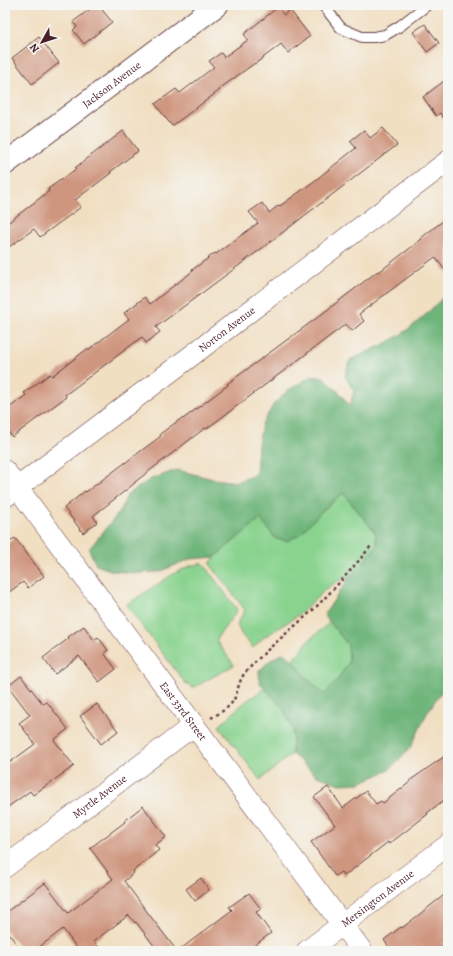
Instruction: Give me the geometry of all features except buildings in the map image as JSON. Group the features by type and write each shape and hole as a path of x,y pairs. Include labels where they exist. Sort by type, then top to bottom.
{"street":[{"name":"Jackson Avenue","path":"5,164 217,5"},
{"name":"Norton Avenue","path":"11,492 448,161"},
{"name":"East 33rd Street","path":"5,471 11,492 194,725 362,951"},
{"name":"Myrtle Avenue","path":"5,867 194,725"},
{"name":"Mersington Avenue","path":"307,951 448,845"}],"lane":[{"path":"323,5 341,28 362,37 385,35 400,26 428,5"}],"path":[{"path":"194,725 211,718 233,701 243,675 330,593 371,546"}],"green space":[{"path":"447,293 448,687 441,692 427,713 411,747 389,770 360,783 340,784 317,776 292,754 293,730 283,708 260,683 259,671 269,661 283,653 293,660 307,679 324,694 336,682 349,662 348,645 324,615 349,578 377,545 375,532 343,493 322,511 299,535 287,541 276,539 260,519 215,557 190,559 159,572 136,573 113,571 96,565 89,549 121,510 127,495 151,479 177,470 213,479 237,482 256,474 258,445 262,424 274,404 287,391 310,377 323,377 338,391 350,406 354,391 345,376 350,360 386,343 406,331"},
{"path":"343,493 375,532 377,545 349,578 338,581 326,589 300,614 263,638 253,648 241,634 237,624 245,610 210,564 215,557 260,518 322,511"},
{"path":"203,563 237,611 217,638 217,642 234,665 193,688 186,684 126,605 175,573 190,566"},
{"path":"330,622 349,645 349,663 336,682 324,694 307,679 293,660 309,640"},
{"path":"265,688 283,708 293,730 292,754 260,780 219,726 245,702"}]}
